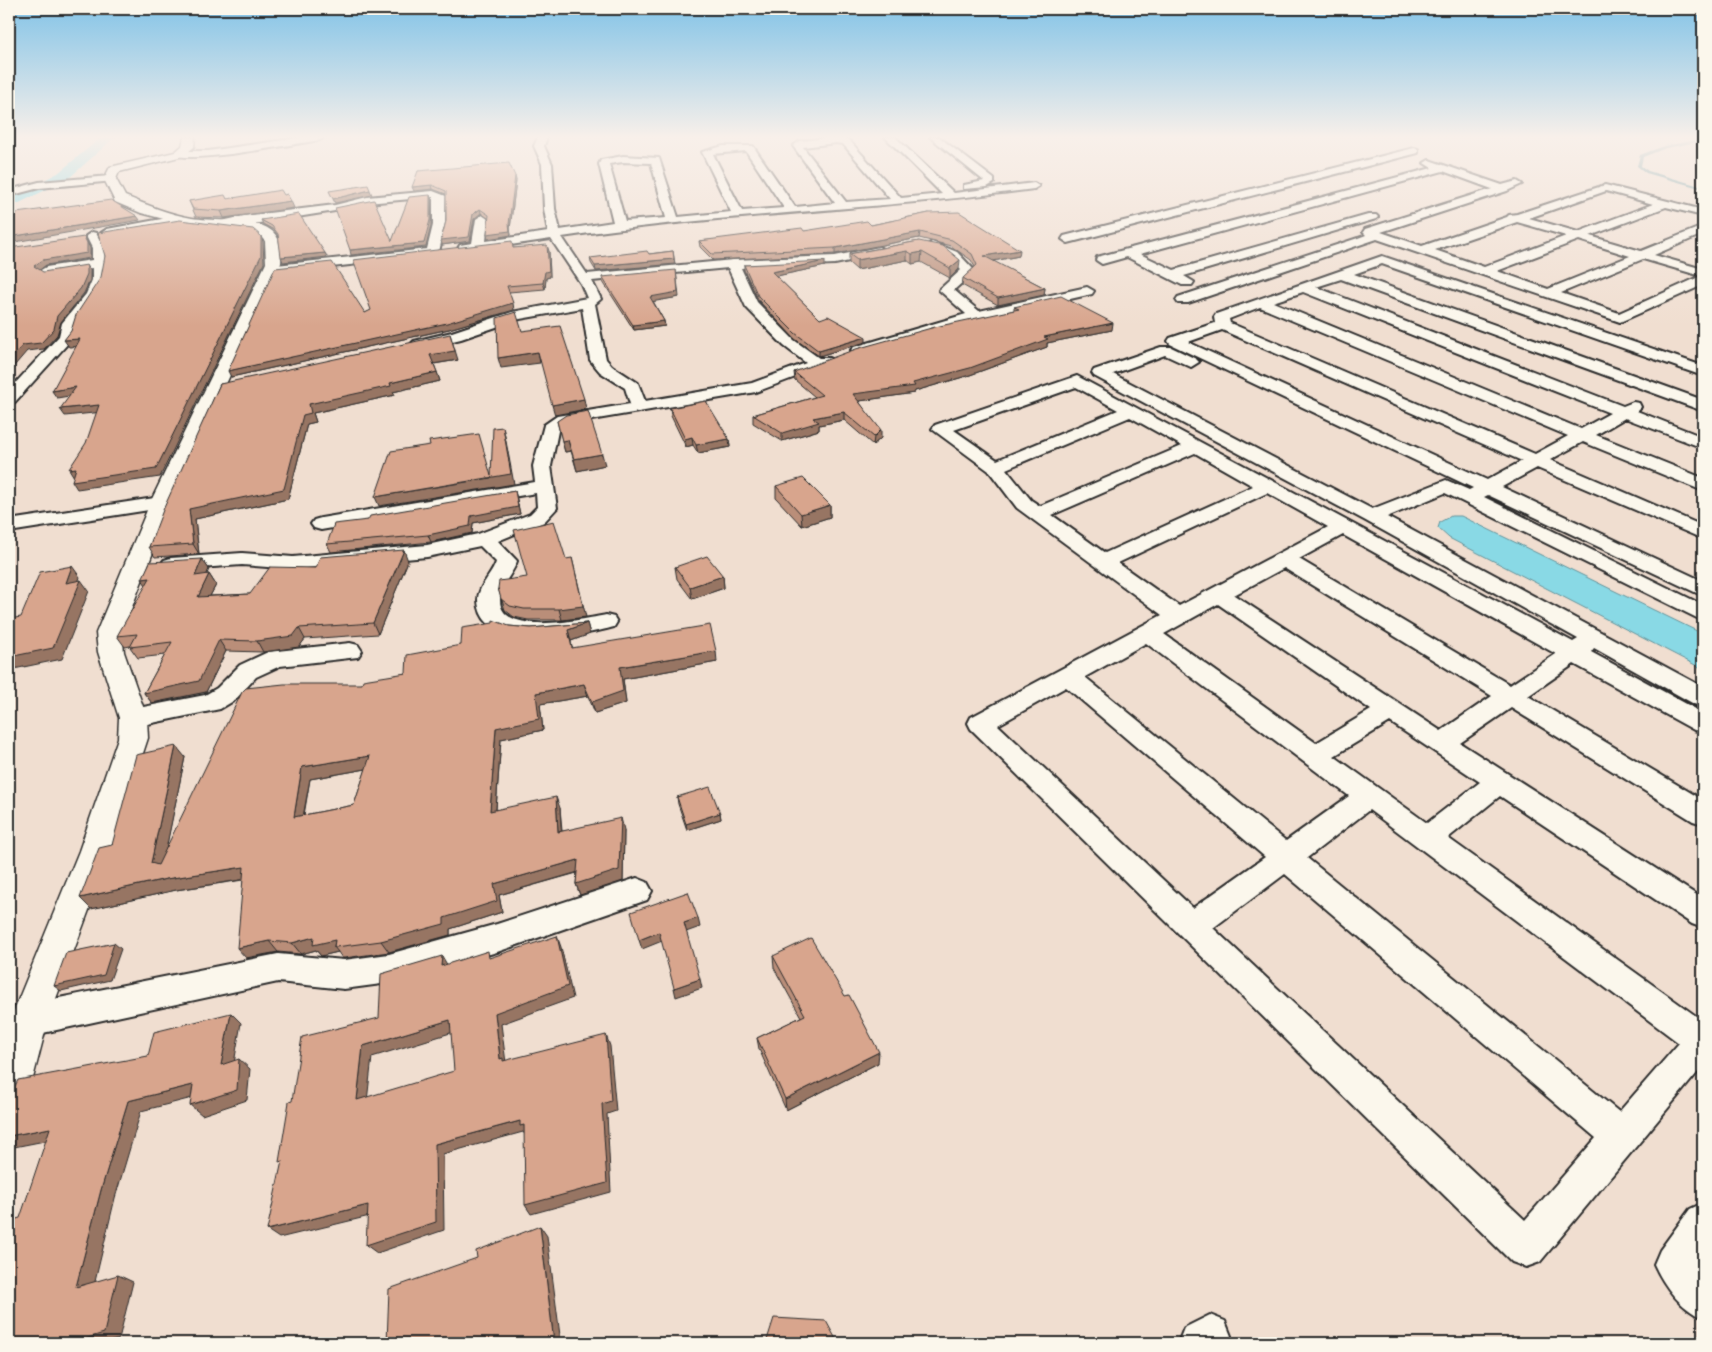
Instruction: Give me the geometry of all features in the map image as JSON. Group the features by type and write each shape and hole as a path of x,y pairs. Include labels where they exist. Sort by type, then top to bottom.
{"main road":[{"path":"9,1094 29,1020 118,786 133,738 134,718 111,652 109,633 161,503 223,386 276,256 275,246 267,233 247,226 178,220 128,204 122,200"}],"street":[{"path":"221,225 244,220 335,208 367,200"},
{"path":"433,252 439,225 440,200"},
{"path":"404,347 456,336 517,315 588,303 594,299 593,293 583,278 562,253 549,214 548,200"},
{"path":"613,200 620,226"},
{"path":"667,200 673,221"},
{"path":"731,200 738,215"},
{"path":"784,200 791,210"},
{"path":"838,200 842,205"},
{"path":"272,269 433,252 620,226 904,200"},
{"path":"1118,269 1064,236 1220,200"},
{"path":"1102,260 1324,200"},
{"path":"1324,200 1393,224"},
{"path":"1467,200 1369,232 1620,318 1703,280"},
{"path":"1421,251 1570,200"},
{"path":"1654,200 1703,213"},
{"path":"1461,202 1480,208"},
{"path":"1482,272 1666,203"},
{"path":"1193,207 1254,230"},
{"path":"1498,213 1703,273"},
{"path":"1172,275 1372,217"},
{"path":"477,246 481,238 482,219"},
{"path":"9,400 66,337 69,323 92,295 99,280 98,248 87,237 178,220"},
{"path":"1548,294 1703,230"},
{"path":"1270,236 1287,242"},
{"path":"1183,300 1377,236"},
{"path":"919,244 938,247 965,265 968,271 946,290 976,316"},
{"path":"583,278 733,264 836,260 896,247"},
{"path":"1128,252 1207,292"},
{"path":"1223,325 1221,317 1382,260 1702,370"},
{"path":"46,271 98,262"},
{"path":"733,264 751,304 783,337 817,364"},
{"path":"1341,274 1703,406"},
{"path":"1304,287 1703,443"},
{"path":"137,566 242,559 293,563 427,551 484,539 536,518 547,508 542,466 550,429 553,425 563,420 756,387 817,364 906,335 976,316 1087,291"},
{"path":"1260,302 1703,485"},
{"path":"588,303 598,360 606,369 632,386 639,407"},
{"path":"1703,533 1223,325 1175,340 1478,493 1703,614"},
{"path":"1703,589 1478,493 1446,486 1166,350 1100,373 1371,516 1703,698"},
{"path":"1478,493 1702,370"},
{"path":"1481,394 1525,374"},
{"path":"1178,616 1024,504 996,467 941,429 1077,381 1703,724"},
{"path":"996,467 1131,411"},
{"path":"1038,514 1196,446"},
{"path":"321,524 543,486"},
{"path":"1103,562 1268,486"},
{"path":"1371,516 1446,486"},
{"path":"9,526 161,503"},
{"path":"1148,633 1703,1041 1526,1248 980,724 1218,594 1344,527"},
{"path":"484,539 507,561 505,571 491,591 488,601 491,615 498,622 532,630 560,630 606,622"},
{"path":"1284,559 1703,813"},
{"path":"1218,594 1390,710 1703,915"},
{"path":"1442,743 1594,638"},
{"path":"134,718 210,703 226,694 248,671 276,658 350,651"},
{"path":"1068,676 1622,1136"},
{"path":"1314,756 1390,710"},
{"path":"1428,839 1500,781"},
{"path":"1191,927 1369,796"},
{"path":"29,1020 278,968 299,968 330,975 354,974 414,962 515,933 637,891"},
{"path":"1703,1222 1674,1264 1703,1298"}],"water":[{"path":"1451,516 1461,516 1703,634 1703,669 1449,538 1438,528 1440,522"}],"building":[{"path":"111,200 137,216 9,237 9,214"},
{"path":"374,200 392,241 408,200 430,200 430,220 424,243 350,250 335,208"},
{"path":"446,200 512,200 510,231 487,234 489,215 480,209 473,214 469,237 441,240 446,221"},
{"path":"189,201 291,201 221,211 193,209"},
{"path":"959,212 1020,250 984,256 1045,288 998,298 963,278 977,265 972,254 952,240 920,232 835,248 712,254 699,241 802,228 804,231 867,221 871,225 929,213"},
{"path":"299,214 325,253 281,257 278,234 272,226 261,220"},
{"path":"180,220 253,229 261,236 261,256 156,469 72,481 76,468 69,469 86,443 99,405 60,409 76,387 52,391 80,339 64,340 71,331 76,315 101,277 105,256 98,233"},
{"path":"84,237 87,243 87,253 43,260 34,266 43,272 87,265 87,274 81,288 57,316 54,329 41,343 23,345 9,361 9,248"},
{"path":"512,241 513,248 547,245 549,271 545,272 543,283 507,286 513,303 447,323 228,371 275,268 332,262 365,313 371,310 353,260"},
{"path":"919,241 943,246 960,260 950,268 922,252 912,254 907,251 857,260 849,254"},
{"path":"647,251 649,254 673,251 674,259 595,266 590,258"},
{"path":"825,261 772,272 820,319 828,316 866,337 819,351 795,333 758,296 744,265"},
{"path":"676,270 678,292 650,297 664,321 633,325 602,277"},
{"path":"1061,296 1113,323 1044,337 1048,339 970,368 913,383 915,386 853,394 881,430 874,437 844,412 813,418 819,422 782,433 753,415 822,395 794,372 856,349 935,327 1019,309 1014,307"},
{"path":"516,312 522,331 560,326 584,399 552,405 538,352 498,358 497,318"},
{"path":"450,334 455,351 430,355 437,372 390,383 391,386 309,404 311,413 303,415 284,489 189,509 193,544 149,547 163,510 220,384"},
{"path":"706,401 729,439 696,445 692,437 685,439 670,408"},
{"path":"588,411 602,454 574,459 568,440 562,441 557,421 566,415"},
{"path":"503,427 511,474 375,497 391,451 430,445 429,441 479,434 491,476 493,428"},
{"path":"803,478 830,505 801,514 776,486"},
{"path":"515,491 518,507 471,516 470,526 428,535 327,544 334,524 368,520 370,516"},
{"path":"554,521 566,559 572,558 583,606 559,609 524,609 510,606 501,599 498,588 499,581 527,577 514,530"},
{"path":"404,550 373,623 299,628 293,636 257,641 219,640 199,681 144,693 172,642 130,647 137,634 117,636 150,578 142,579 150,562 202,559 195,576 209,574 198,597 250,594 270,567 316,568 320,557"},
{"path":"707,556 723,576 690,587 675,567"},
{"path":"72,566 66,583 81,580 53,648 9,657 9,619 21,617 40,572"},
{"path":"493,620 509,626 531,628 587,623 568,630 572,648 710,625 716,651 620,667 623,691 592,702 584,684 536,693 539,719 496,728 490,811 556,797 558,832 621,818 619,870 576,884 578,860 494,884 497,901 444,918 444,924 381,941 336,947 334,947 335,940 313,945 314,937 292,943 269,941 237,948 244,867 166,879 80,898 99,848 112,845 136,755 176,746 151,863 158,865 242,692 246,688 284,684 362,684 363,680 406,673 407,655 461,645 462,628 493,623","holes":["370,756 354,805 294,817 302,767"]},
{"path":"710,787 720,813 686,824 677,797"},
{"path":"688,892 698,918 684,923 700,979 674,988 659,932 639,940 631,912"},
{"path":"557,936 568,986 495,1013 500,1059 503,1058 503,1061 606,1035 611,1101 602,1104 607,1183 525,1205 524,1125 520,1126 520,1121 435,1144 436,1222 366,1245 368,1205 267,1230 282,1161 279,1162 289,1102 292,1101 302,1037 379,1018 381,974 442,956 441,966 488,951 489,958","holes":["450,1020 454,1071 357,1100 363,1046"]},
{"path":"811,938 845,996 849,995 879,1052 785,1099 757,1038 805,1015 773,956"},
{"path":"114,943 104,975 54,986 66,953"},
{"path":"231,1013 221,1065 239,1059 237,1090 190,1105 193,1085 128,1101 101,1190 76,1287 118,1275 104,1333 71,1343 9,1343 9,1221 20,1218 50,1128 9,1136 9,1098 18,1080 148,1056 154,1032"},
{"path":"540,1226 554,1343 387,1343 389,1289 477,1258 476,1251"},
{"path":"774,1318 826,1321 838,1343 766,1343"}],"waterway":[{"path":"9,204 17,200"}]}
